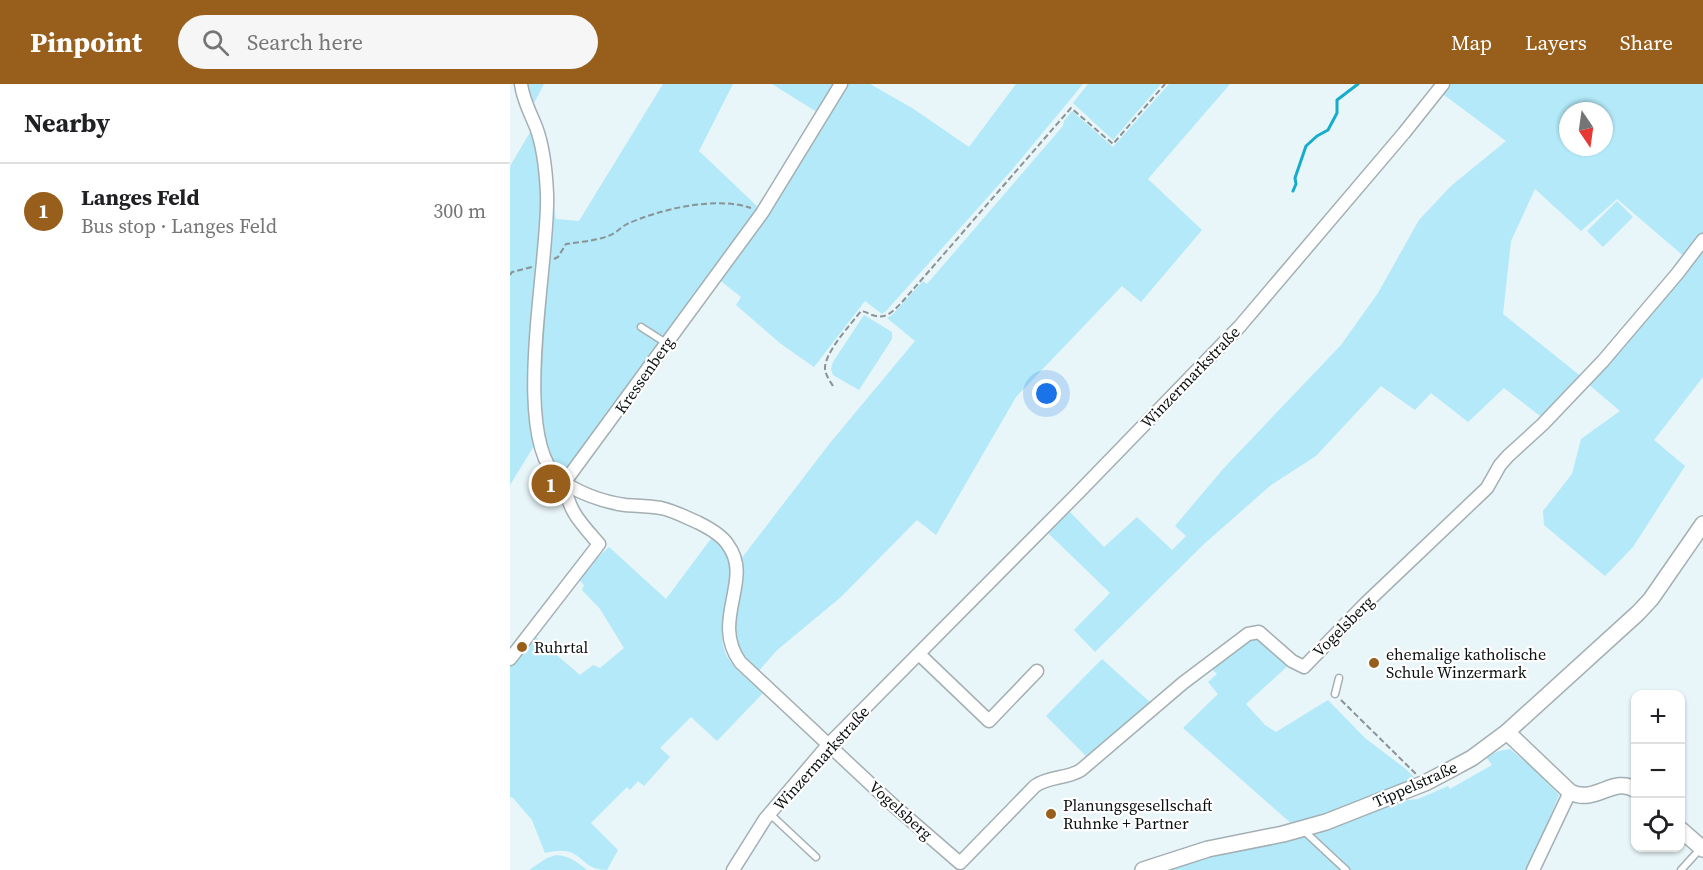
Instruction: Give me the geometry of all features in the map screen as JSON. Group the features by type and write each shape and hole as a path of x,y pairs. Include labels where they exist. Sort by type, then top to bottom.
{"street":[{"path":"521,84 523,100 536,126 544,161 547,196 533,351 536,439 542,456 549,469 564,483 615,503 654,507 676,513 706,526 725,541 733,552 736,568 728,631 734,653 748,671 828,745"},
{"name":"Kressenberg","path":"564,483 762,213 841,84"},
{"name":"Winzermarkstraße","path":"733,870 770,814 828,745 1240,326 1443,84"},
{"name":"Vogelsberg","path":"828,745 960,863 1035,786 1043,781 1070,776 1081,770 1145,718 1183,683 1251,632 1258,632 1292,661 1304,667 1429,542 1482,494 1508,456 1543,424 1603,361 1703,240"},
{"path":"510,659 599,543 573,513 564,483"},
{"name":"Tippelstraße","path":"1143,870 1216,847 1302,829 1425,783 1472,758 1507,732 1644,606 1703,524"},
{"path":"919,654 989,721 1036,670"},
{"path":"1507,732 1569,792 1587,796 1623,785 1631,788"},
{"path":"1533,870 1569,792"},
{"path":"1685,834 1702,849"}],"lane":[{"path":"641,327 666,343"},
{"path":"1335,694 1339,678"},
{"path":"770,814 816,857"},
{"path":"1302,829 1346,870"},
{"path":"1681,870 1702,849"}],"path":[{"path":"833,386 827,377 825,367 827,360 861,311 877,317 890,314 1071,108 1113,144 1165,84"},
{"path":"510,275 533,266 537,270 558,257 566,244 607,237 626,225 659,213 707,203 732,203 762,213"},
{"path":"1335,694 1425,783"}],"shaded area":[{"path":"524,84 544,84 534,103 556,219 579,221 663,84 733,84 699,151 761,210 565,476 537,441 510,485 510,166 535,124"},
{"path":"772,84 837,84 820,114"},
{"path":"846,84 870,84 912,108 969,147 1016,84 1083,84 1011,171 886,311 882,314 865,301 814,367 781,344 736,305 741,297 717,278 783,190"},
{"path":"1088,84 1161,84 1113,140 1073,103"},
{"path":"1169,84 1230,84 1148,179 1202,230 1141,302 1122,286 1016,397 936,535 917,520 841,597 776,651 757,673 740,653 733,629 741,559 830,443 915,341 887,318 923,281 927,284 1063,126 1072,111 1113,147"},
{"path":"1446,84 1703,84 1703,236 1686,258 1617,199 1581,231 1535,189 1511,241 1503,314 1583,378 1544,419 1504,388 1468,422 1431,393 1415,410 1381,386 1316,456 1271,485 1204,544 1095,652 1074,630 1110,593 1046,531 1069,511 1104,547 1137,517 1172,550 1186,536 1175,526 1223,469 1341,345 1378,293 1419,220 1451,186 1506,141 1440,92"},
{"path":"1617,201 1633,217 1603,247 1587,231"},
{"path":"1703,240 1703,377 1654,440 1685,466 1633,547 1605,576 1544,525 1543,511 1572,474 1581,439 1620,411 1587,383"},
{"path":"864,315 892,332 892,339 859,390 833,375 831,369 833,362"},
{"path":"713,536 725,550 731,564 730,594 723,623 722,638 725,652 736,669 763,693 717,741 691,717 660,748 670,757 644,786 638,781 630,790 627,787 591,823 618,850 607,870 590,866 567,851 545,853 532,820 510,797 510,662 532,634 580,675 593,665 600,668 624,648 600,609 582,590 584,585 577,577 609,547 666,599"},
{"path":"1255,637 1262,639 1291,663 1246,704 1265,725 1276,732 1328,700 1365,738 1416,779 1294,826 1183,728 1218,694 1208,682 1217,674 1210,667 1234,647"},
{"path":"1102,659 1153,705 1090,760 1046,716"},
{"path":"1510,749 1533,768 1559,795 1528,870 1350,870 1308,832 1390,802 1418,799 1448,786 1450,789 1492,765 1486,757"},
{"path":"1299,835 1305,837 1342,870 1167,870 1193,858"},
{"path":"556,855 569,858 587,870 529,870"}],"waterway":[{"path":"1293,191 1306,146 1328,130 1337,113 1337,100 1358,84"}],"place":[{"name":"Langes Feld","path":"551,484"},
{"name":"Ruhrtal","path":"522,647"},
{"name":"ehemalige katholische Schule Winzermark","path":"1374,663"},
{"name":"Planungsgesellschaft Ruhnke + Partner","path":"1051,814"}]}
